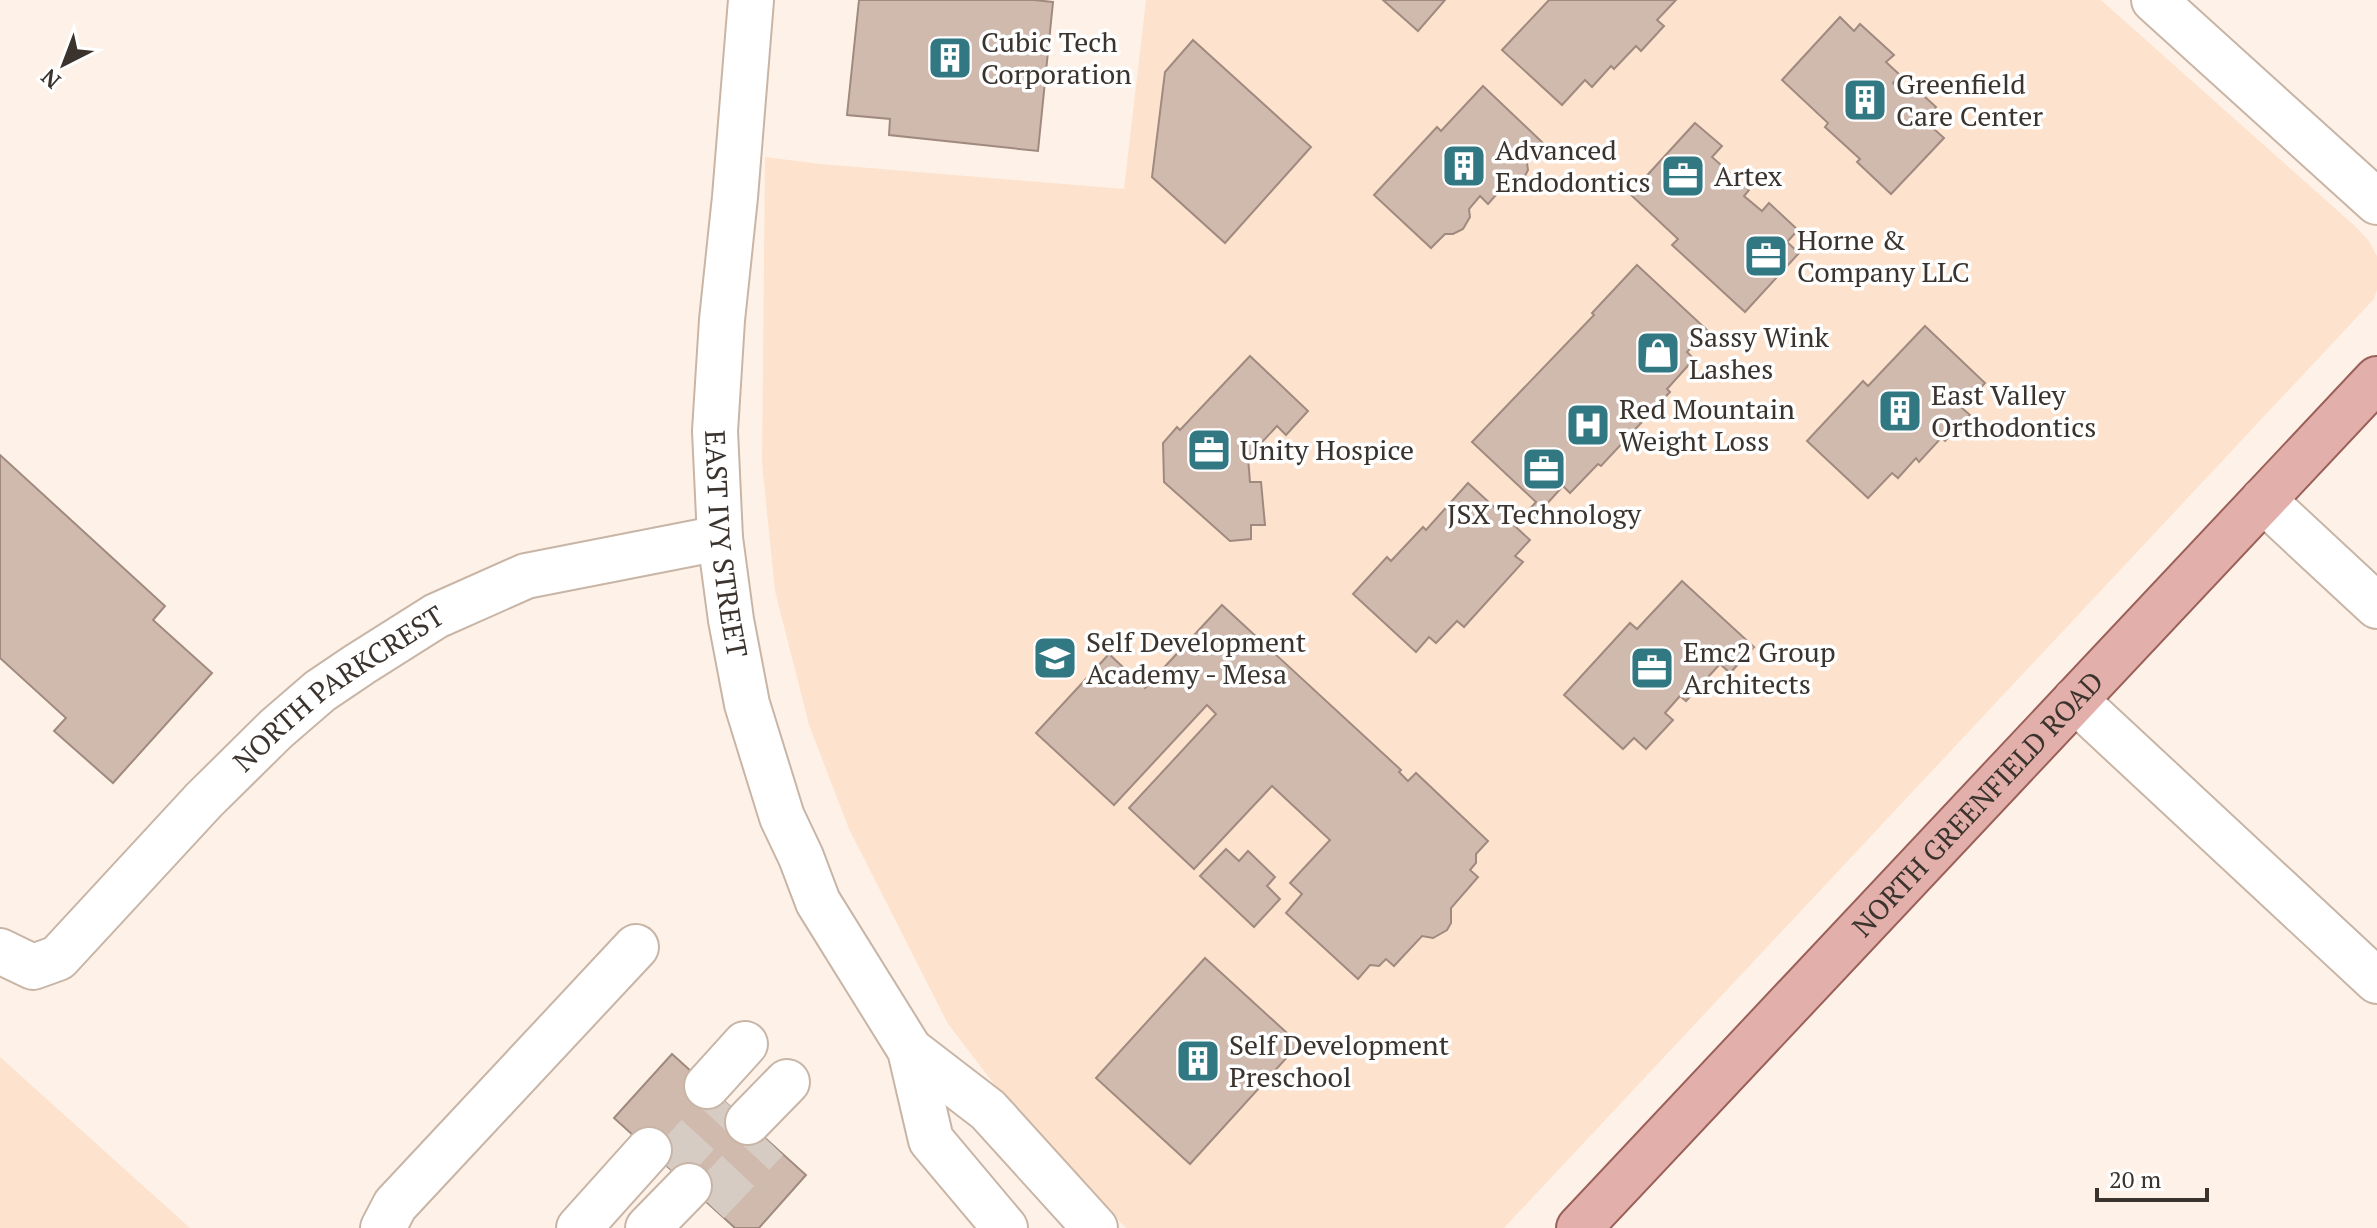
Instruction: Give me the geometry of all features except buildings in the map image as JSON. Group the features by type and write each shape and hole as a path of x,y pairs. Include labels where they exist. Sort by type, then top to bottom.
{"main road":[{"name":"NORTH GREENFIELD ROAD","path":"1579,1228 2377,379"}],"street":[{"name":"EAST IVY STREET","path":"751,0 715,431 720,538 747,704 782,817 818,902 910,1050 931,1140 1005,1228"},
{"path":"2154,0 2377,202"},
{"path":"2263,500 2377,606"},
{"name":"NORTH PARKCREST","path":"16,959 58,958 204,800 276,729 320,691 436,616 526,576 720,538"},
{"path":"2075,700 2377,981"},
{"path":"383,1228 395,1205 636,947"},
{"name":"EAST IVY STREET","path":"910,1050 988,1110 1095,1228"},
{"path":"775,1072 738,1113 775,1072"},
{"path":"579,1228 679,1187"},
{"path":"612,1228 679,1187"},
{"path":"648,1228 679,1187"}],"shaded area":[{"path":"1146,0 2101,0 2356,227 2377,256 2374,299 1504,1228 1126,1228 1014,1110 948,1024 849,829 809,725 775,591 762,463 765,157 1124,189"},
{"path":"0,1057 190,1228 0,1228"}],"tunnel":[{"path":"668,1167 727,1103"},
{"path":"708,1203 767,1140"}],"place":[{"name":"Cubic Tech Corporation","path":"950,58"},
{"name":"Greenfield Care Center","path":"1865,100"},
{"name":"Advanced Endodontics","path":"1464,166"},
{"name":"Artex","path":"1683,176"},
{"name":"Horne & Company LLC","path":"1766,256"},
{"name":"Sassy Wink Lashes","path":"1658,353"},
{"name":"East Valley Orthodontics","path":"1900,411"},
{"name":"Red Mountain Weight Loss","path":"1588,425"},
{"name":"Unity Hospice","path":"1209,450"},
{"name":"JSX Technology","path":"1544,469"},
{"name":"Self Development Academy - Mesa","path":"1055,658"},
{"name":"Emc2 Group Architects","path":"1652,668"},
{"name":"Self Development Preschool","path":"1198,1061"}]}
